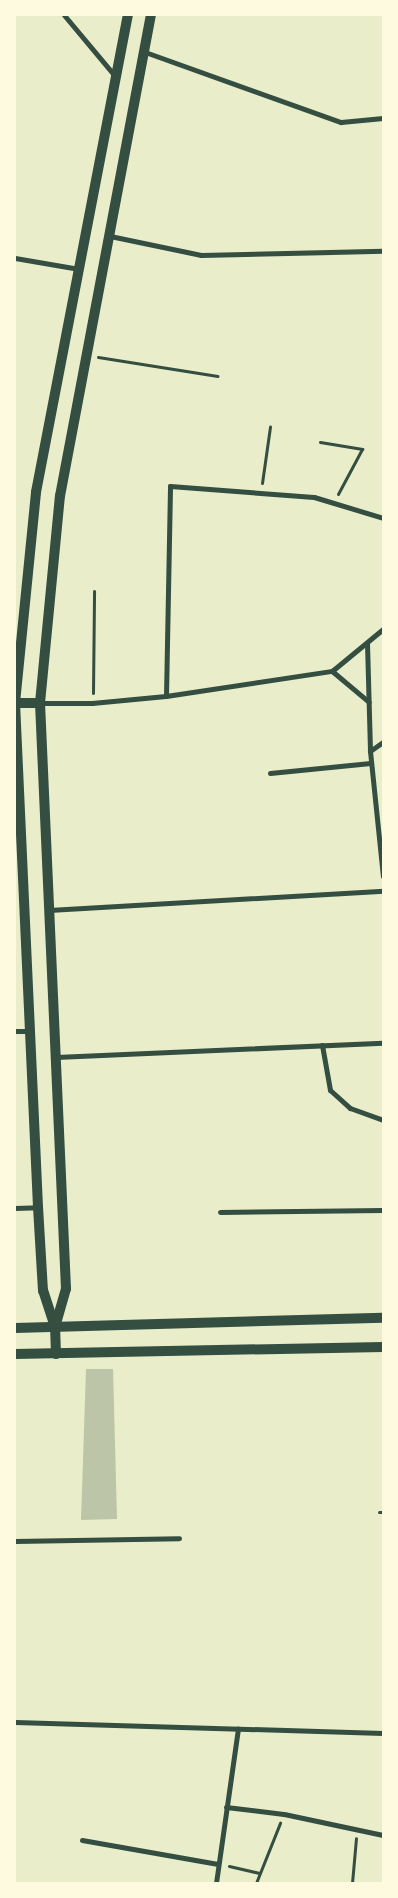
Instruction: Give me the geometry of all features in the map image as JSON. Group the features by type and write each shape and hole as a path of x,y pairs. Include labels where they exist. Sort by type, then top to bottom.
{"main road":[{"path":"56,1354 55,1327 43,1291 30,1031 17,830 15,703 36,492 128,15"},
{"path":"55,1327 66,1289 40,703 60,496 151,15"},
{"path":"15,703 40,703"},
{"path":"15,1328 383,1318"},
{"path":"15,1354 383,1347"}],"street":[{"path":"64,15 116,78"},
{"path":"144,51 341,122 383,118"},
{"path":"110,236 201,255 383,251"},
{"path":"15,258 79,268"},
{"path":"166,696 170,486 314,497 383,518"},
{"path":"40,703 92,703 166,696 332,672 383,629"},
{"path":"367,643 370,751 383,876"},
{"path":"332,672 369,702"},
{"path":"370,751 383,742"},
{"path":"270,773 371,763"},
{"path":"375,788 383,788"},
{"path":"49,910 383,891"},
{"path":"15,1031 30,1031"},
{"path":"56,1057 383,1043"},
{"path":"322,1046 330,1090 350,1108 383,1120"},
{"path":"15,1208 38,1207"},
{"path":"220,1212 383,1210"},
{"path":"15,1541 179,1538"},
{"path":"15,1722 383,1734"},
{"path":"216,1883 238,1729"},
{"path":"226,1807 284,1814 383,1835"},
{"path":"82,1840 218,1864"}],"path":[{"path":"88,356 218,376"},
{"path":"261,493 270,427"},
{"path":"320,442 362,448 333,503"},
{"path":"92,703 94,591"},
{"path":"256,1883 284,1814"},
{"path":"352,1883 357,1828"},
{"path":"218,1864 259,1873"}],"building":[{"path":"86,1369 113,1369 117,1519 81,1520"}]}
